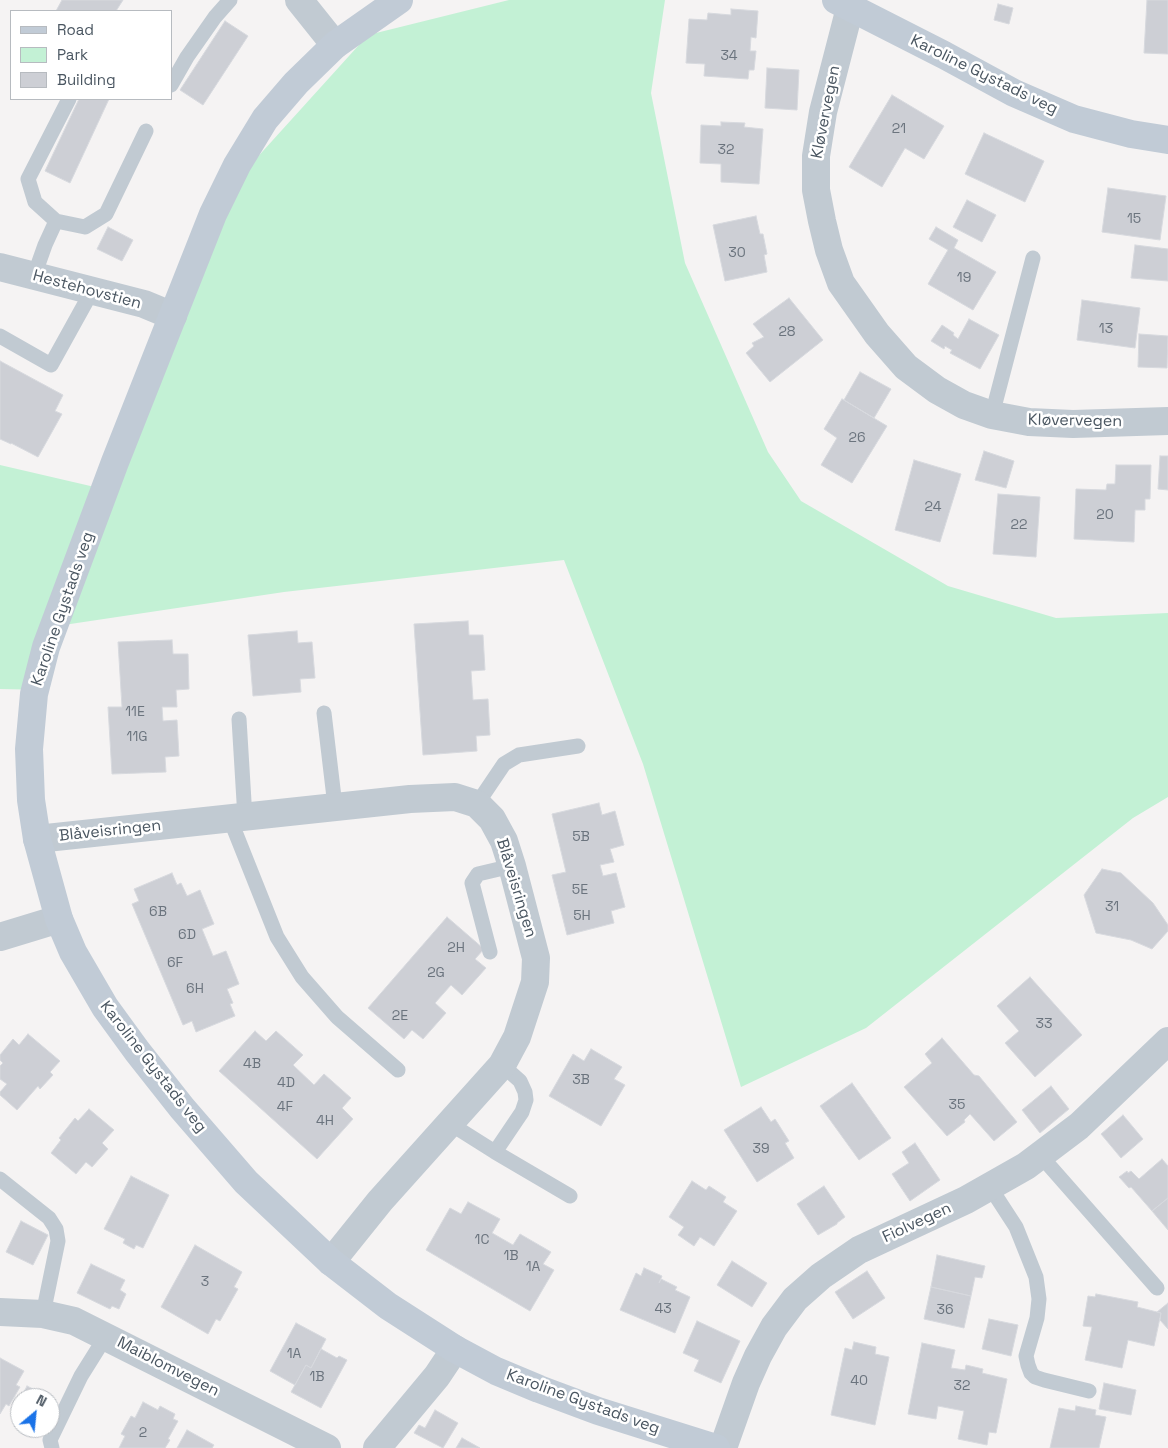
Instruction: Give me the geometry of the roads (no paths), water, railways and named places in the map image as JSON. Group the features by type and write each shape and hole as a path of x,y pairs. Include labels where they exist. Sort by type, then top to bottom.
{"street":[{"path":"299,0 335,45"},
{"name":"Karoline Gystads veg","path":"399,0 335,45 296,83 265,119 237,165 212,214 114,462 46,647 34,694 29,749 31,800 37,839 58,919 73,952 105,1007 182,1108 246,1182 331,1262 388,1306 496,1371 598,1411 716,1448"},
{"name":"Karoline Gystads veg","path":"846,2 1014,93 1057,112 1074,119 1131,134 1168,140"},
{"name":"Kløvervegen","path":"846,2 823,112 816,156 816,190 829,250 841,283 877,334 906,367 937,390 964,405 992,415 1030,422 1168,421"},
{"name":"Hestehovstien","path":"0,267 144,304 173,316"},
{"name":"Blåveisringen","path":"37,839 335,806 455,797 477,804 492,819 504,841 512,866 536,958 535,982 517,1038 502,1065 380,1201 331,1262"},
{"path":"0,937 58,919"},
{"name":"Fiolvegen","path":"723,1448 746,1383 758,1356 774,1327 795,1299 821,1276 859,1250 966,1200 1026,1166 1078,1126 1168,1041"},
{"name":"Maiblomvegen","path":"0,1312 43,1314 74,1321 327,1448"},
{"path":"377,1448 437,1376 455,1348"}],"lane":[{"path":"172,83 187,57 230,0"},
{"path":"68,100 28,179 35,202 56,222 85,227 106,214 146,131"},
{"path":"34,276 45,245 56,222"},
{"path":"992,415 1033,258"},
{"path":"0,336 51,365 92,290"},
{"path":"324,713 335,806"},
{"path":"239,720 238,818 277,938 302,977 337,1017 398,1070"},
{"path":"477,804 504,764 519,755 578,746"},
{"path":"490,952 472,883 478,874 512,866"},
{"path":"495,1152 522,1112 526,1100 520,1081 502,1065"},
{"path":"449,1123 570,1196"},
{"path":"1040,1155 1157,1288"},
{"path":"0,1179 49,1218 56,1229 58,1241 43,1314"},
{"path":"990,1186 1016,1227 1036,1277 1039,1299 1037,1318 1026,1356 1031,1372 1035,1377 1044,1380 1090,1391"},
{"path":"52,1448 50,1440 81,1376 106,1336"}]}
